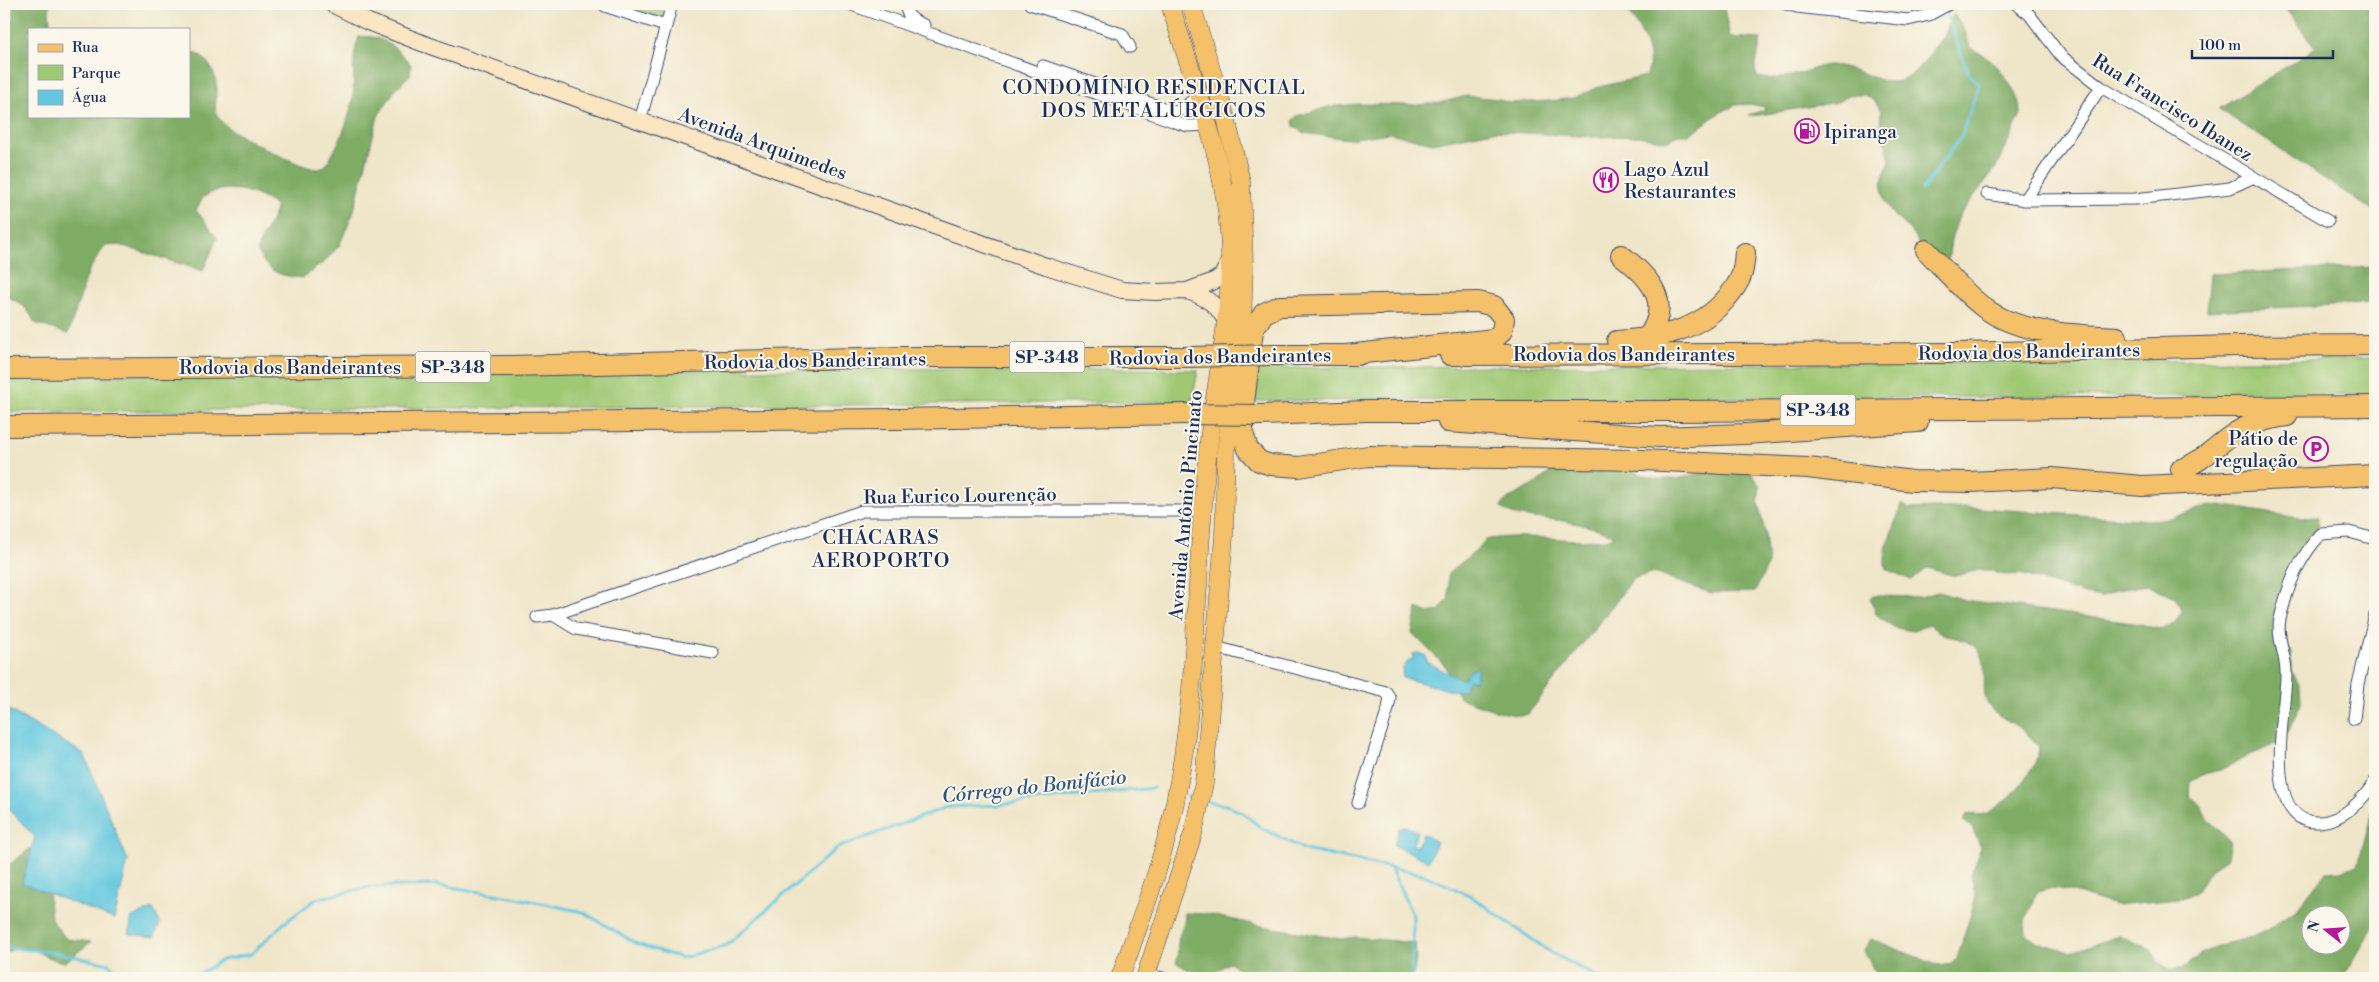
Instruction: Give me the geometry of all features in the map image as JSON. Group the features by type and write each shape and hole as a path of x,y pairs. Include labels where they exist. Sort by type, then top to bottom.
{"highway":[{"path":"1926,250 1984,308 2019,325 2062,334 2238,346"},
{"path":"1526,355 1563,345 1646,339 1682,330 1703,320 1721,305 1741,276 1745,253"},
{"path":"1621,255 1645,276 1655,289 1660,304 1654,330 1646,339"},
{"path":"1346,355 1495,339 1502,331 1504,319 1494,306 1478,302 1280,306 1270,310 1260,318 1253,330 1243,411 1245,439 1248,449 1254,457 1264,463 1289,467 1368,456 1693,462 1808,468 1912,481 1970,482 2052,478 2142,486 2375,475"},
{"name":"Rodovia dos Bandeirantes","path":"4,369 499,366 903,357 1957,353 2238,346 2375,345"},
{"path":"4,364 42,368"},
{"path":"4,426 886,419 1184,414 1261,415 1365,411 1415,419 1502,427 1659,437 1745,434 1944,420 2060,408 2375,407"},
{"path":"2181,468 2199,460 2239,430 2264,420 2375,407"}],"main road":[{"name":"Avenida Arquimedes","path":"332,4 368,22 422,43 1087,280 1122,290 1188,291 1201,295 1215,305 1222,313 1228,325"},
{"name":"Avenida Antônio Pincinato","path":"1120,978 1173,812 1181,772 1191,692 1203,510 1216,388 1228,325 1231,258 1224,188 1170,4"},
{"name":"Avenida Antônio Pincinato","path":"1151,977 1193,834 1204,783 1224,536 1226,451 1242,328 1244,264 1241,182 1219,93 1191,4"},
{"path":"1207,125 1215,114 1219,93"},
{"name":"Avenida Arquimedes","path":"1188,291 1222,276 1231,258"},
{"path":"1193,663 1205,650 1215,647"},
{"path":"1191,692 1195,709 1190,757 1192,762 1196,764 1205,764"},
{"path":"1129,978 1139,974 1151,977"}],"street":[{"path":"640,121 672,4"},
{"path":"849,4 1178,123 1188,126 1207,125"},
{"path":"894,20 900,4"},
{"path":"906,4 906,10 916,22 1175,112 1183,109 1198,95"},
{"path":"1030,4 1122,34 1130,47"},
{"path":"1786,4 1863,9 1915,19 1936,12 1949,4"},
{"name":"Rua Francisco Ibanez","path":"2016,4 2029,14 2061,56 2101,87 2328,221"},
{"path":"605,6 665,26"},
{"path":"2025,200 2101,87"},
{"path":"1987,194 2025,200 2135,199 2230,188 2254,177"},
{"name":"Rua Eurico Lourenção","path":"538,617 554,615 862,512 1203,510"},
{"path":"2375,539 2349,532 2321,534 2305,552 2296,570 2280,621 2286,673 2280,770 2290,809 2301,819 2312,822 2329,821 2347,812 2367,793 2375,781"},
{"path":"554,615 576,629 713,653"},
{"path":"2354,719 2358,684 2375,616"},
{"path":"1215,647 1386,692 1390,698 1388,709 1358,803"}],"green space":[{"path":"12,4 50,4 51,28 28,28 28,118 190,118 190,51 206,60 215,77 217,90 215,105 218,118 238,134 274,153 310,168 319,169 324,167 329,161 347,120 352,105 354,59 359,37 382,40 394,48 411,65 410,75 395,90 378,116 353,214 339,246 324,262 302,278 286,276 275,272 261,258 257,250 277,207 261,197 242,190 232,189 212,192 204,197 196,210 217,238 203,271 120,245 105,246 89,270 68,334 35,323 23,306 15,300 4,296 4,31 10,25 14,13"},
{"path":"621,4 671,4 665,26 619,11"},
{"path":"1621,4 1723,4 1730,37 1761,39 1755,69 1757,77 1777,78 1791,76 1829,65 1844,67 1878,79 1893,82 1901,81 1914,74 1944,37 1954,14 1966,34 1970,48 1991,60 2006,78 2015,93 2021,114 1997,166 1959,216 1947,259 1919,245 1910,230 1894,216 1885,201 1881,183 1890,160 1887,147 1880,134 1881,111 1875,101 1865,95 1851,95 1837,102 1760,115 1749,115 1764,110 1765,107 1750,104 1736,105 1719,113 1689,135 1679,135 1666,141 1639,136 1593,137 1493,131 1433,143 1389,133 1349,139 1304,133 1294,127 1293,120 1297,116 1328,107 1358,104 1418,105 1443,102 1467,96 1499,99 1508,103 1550,101 1573,98 1599,87 1646,76 1649,68 1649,58 1644,38 1633,19"},
{"path":"2282,4 2375,4 2375,212 2219,109 2316,48"},
{"path":"2375,267 2375,303 2207,311 2210,274"},
{"path":"2375,359 2375,395 1252,401 1256,368"},
{"path":"1052,368 1198,370 1192,402 4,412 4,375"},
{"path":"1602,461 1656,479 1677,479 1705,472 1751,471 1760,487 1758,502 1765,533 1768,564 1755,592 1711,593 1664,575 1650,573 1633,579 1528,714 1514,715 1504,713 1459,698 1446,667 1412,633 1417,608 1429,613 1439,611 1449,598 1448,574 1477,550 1485,540 1517,537 1581,540 1613,538 1613,535 1607,532 1593,528 1557,520 1520,516 1501,507 1505,501 1535,484 1554,469"},
{"path":"1902,504 1909,509 1964,507 2149,520 2172,518 2205,507 2220,505 2299,518 2318,517 2316,536 2294,576 2281,636 2291,652 2291,669 2300,687 2301,702 2289,731 2279,742 2220,770 2204,774 2190,782 2189,796 2200,805 2208,819 2230,841 2227,858 2212,868 2196,892 2179,899 2115,905 2067,890 2053,888 2037,892 2025,920 2026,935 2038,942 2070,952 2120,936 2151,949 2159,963 2171,970 2187,966 2199,955 2217,946 2252,937 2267,930 2296,910 2326,872 2341,871 2358,865 2375,802 2375,923 2346,972 2335,978 1878,978 1864,951 1871,939 1937,965 1952,963 1957,959 1976,897 1971,874 1979,855 1980,845 1972,828 1964,821 1967,814 1985,814 1995,808 2021,786 2033,766 2039,747 2022,729 1997,714 1989,706 1985,692 1983,660 1981,653 1976,647 1965,641 1947,636 1929,624 1914,631 1895,628 1877,615 1870,599 1873,596 1920,597 1938,592 1965,600 2140,624 2154,628 2170,626 2179,618 2183,611 2175,597 2147,585 2116,590 2102,597 2085,594 2021,574 2006,575 1995,573 1992,570 1979,570 1955,576 1928,568 1911,580 1886,569 1887,545"},
{"path":"32,847 46,869 51,919 66,939 91,942 65,962 28,948 13,949 4,954 4,869"},
{"path":"1185,913 1206,914 1267,927 1341,939 1355,937 1415,943 1415,961 1412,978 1240,978 1238,970 1231,962 1217,971 1201,974 1185,968 1176,962 1178,940 1184,923"}],"water":[{"path":"1418,653 1426,656 1427,662 1459,678 1464,679 1470,671 1478,667 1475,681 1469,679 1464,691 1449,690 1403,678 1404,666 1413,659 1413,654"},
{"path":"4,707 84,754 128,861 114,919 22,883 35,837 6,806 8,798 4,796"},
{"path":"1405,826 1418,832 1412,845 1417,846 1423,834 1437,842 1428,861 1394,845 1399,828"},
{"path":"153,909 160,923 154,937 129,934 132,917"}],"waterway":[{"path":"1922,190 1962,135 1979,85 1968,72 1947,15"},
{"name":"Córrego do Bonifácio","path":"193,978 222,960 251,954 283,924 316,899 370,887 439,885 517,898 583,912 637,944 682,958 727,945 837,848 947,807 997,805 1153,788"},
{"path":"1209,802 1226,805 1243,813 1260,827 1305,850 1422,874 1469,895 1550,952 1599,978"},
{"path":"1390,867 1413,916 1412,978"},
{"name":"Córrego do Bonifácio","path":"4,947 58,953 109,964 124,978"}],"place":[{"name":"Ipiranga","path":"1807,131"},
{"name":"Lago Azul Restaurantes","path":"1606,180"},
{"name":"Pátio de regulação","path":"2316,449"}],"district":[{"name":"CONDOMÍNIO RESIDENCIAL DOS METALÚRGICOS","path":"1154,98"},
{"name":"CHÁCARAS AEROPORTO","path":"881,548"}]}
